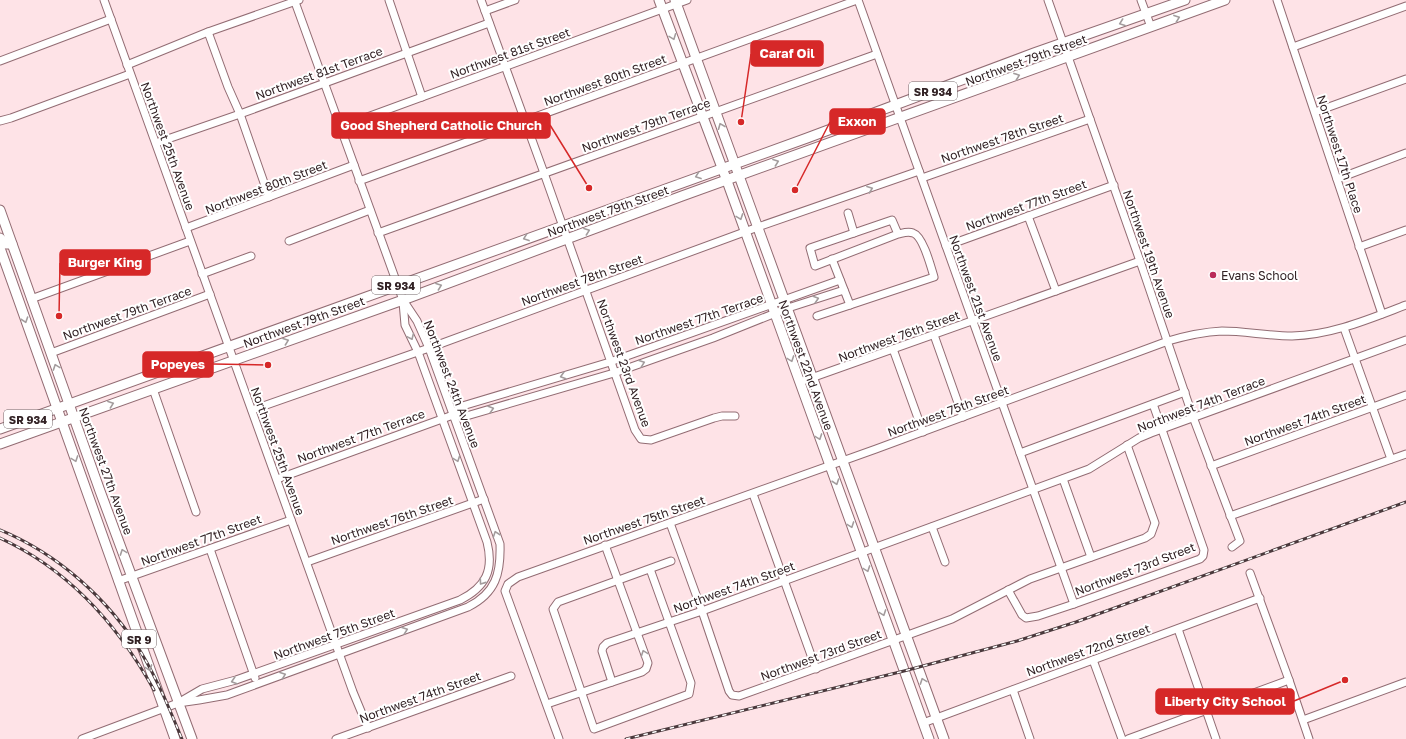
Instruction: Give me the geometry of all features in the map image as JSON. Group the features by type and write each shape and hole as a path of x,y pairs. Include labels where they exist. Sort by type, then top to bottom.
{"main road":[{"name":"Northwest 79th Street","path":"0,429 1185,0"},
{"name":"Northwest 79th Street","path":"0,444 402,300 617,220 1225,0"},
{"name":"Northwest 22nd Avenue","path":"676,2 843,460 942,738"},
{"name":"Northwest 22nd Avenue","path":"661,4 727,181 929,739"},
{"path":"988,71 993,84"},
{"path":"807,138 812,149"},
{"path":"617,220 641,206 647,200 649,194"},
{"name":"Northwest 27th Avenue","path":"0,210 100,491 192,739"},
{"path":"0,238 6,244 12,244"},
{"name":"SR 9","path":"0,248 175,739"},
{"path":"480,255 486,269"},
{"path":"4,258 10,266 23,294 31,299"},
{"path":"313,315 318,330"},
{"path":"88,496 100,491"},
{"path":"127,606 141,602"}],"street":[{"name":"Northwest 25th Avenue","path":"104,0 353,692 368,728"},
{"path":"389,0 422,97"},
{"name":"Northwest 23rd Avenue","path":"481,0 568,238 635,430 641,439 651,440 722,416 735,416"},
{"path":"485,11 516,0"},
{"name":"Northwest 81st Street","path":"340,127 505,67 661,4 687,0"},
{"name":"Northwest 21st Avenue","path":"858,0 1074,604"},
{"name":"Northwest 80th Street","path":"359,181 858,0"},
{"name":"Northwest 19th Avenue","path":"1048,0 1114,185 1193,417 1230,516"},
{"path":"1141,0 1151,27"},
{"name":"Northwest 17th Place","path":"1277,0 1382,314"},
{"path":"127,65 208,32 298,1"},
{"name":"Northwest 24th Avenue","path":"298,1 324,83 402,300 416,321 429,348 500,544 500,562 496,581 485,596"},
{"path":"1293,46 1406,6"},
{"path":"0,61 111,19"},
{"name":"Northwest 81st Terrace","path":"156,143 240,114 489,22"},
{"path":"208,32 228,87 240,114 269,197"},
{"name":"Northwest 79th Terrace","path":"378,233 877,54"},
{"path":"0,121 130,74"},
{"path":"1315,112 1406,79"},
{"name":"Northwest 78th Street","path":"252,410 418,352 832,201 920,175 1090,119"},
{"path":"1337,179 1406,154"},
{"name":"Northwest 80th Street","path":"186,228 354,166"},
{"name":"Northwest 77th Street","path":"946,246 1114,185"},
{"path":"289,241 370,210"},
{"path":"848,213 854,233"},
{"path":"1028,216 1056,291"},
{"path":"817,316 934,277 920,238 914,233 908,232 898,234 815,266 810,248 892,220 898,234"},
{"path":"1359,247 1406,230"},
{"path":"31,299 190,241"},
{"name":"Northwest 79th Terrace","path":"202,274 251,256"},
{"path":"832,259 850,305"},
{"name":"Northwest 76th Street","path":"800,382 1140,261"},
{"name":"Northwest 77th Terrace","path":"277,478 453,415 463,417 614,373 786,304 840,280"},
{"name":"Northwest 77th Terrace","path":"786,304 844,290"},
{"name":"Northwest 79th Terrace","path":"51,353 210,294"},
{"name":"Northwest 75th Street","path":"82,739 178,703 202,689 236,680 427,612 468,596 482,583 490,564 490,555 487,542 418,352 406,325 402,300"},
{"name":"Northwest 75th Street","path":"546,704 505,591 508,584 518,577 923,432 1168,341 1199,333 1222,331 1291,336 1320,333 1344,328 1406,305"},
{"name":"Northwest 77th Terrace","path":"453,415 459,407 610,362 773,309"},
{"path":"1344,328 1391,459"},
{"path":"934,335 963,417"},
{"name":"Northwest 74th Terrace","path":"874,548 1089,469 1127,445 1162,429 1406,340"},
{"path":"893,349 923,432"},
{"path":"581,371 584,382"},
{"path":"529,386 532,397"},
{"path":"153,389 196,512"},
{"name":"Northwest 74th Terrace","path":"1020,453 1185,392"},
{"name":"Northwest 74th Street","path":"1211,466 1406,395"},
{"path":"1153,404 1162,429"},
{"name":"Northwest 73rd Street","path":"1008,590 1022,615 1026,618 1038,616 1074,604 1200,559 1204,554 1162,429"},
{"name":"Northwest 73rd Street","path":"702,611 729,691 732,695 739,696 952,619 1030,579 1145,538 1151,534 1155,523 1127,445"},
{"path":"1232,547 1240,541 1230,516 1406,454"},
{"path":"1063,479 1091,557"},
{"path":"752,494 816,669"},
{"name":"Northwest 76th Street","path":"307,562 484,499"},
{"name":"Northwest 77th Street","path":"118,581 291,520"},
{"path":"670,523 702,611"},
{"path":"932,527 945,562"},
{"path":"559,739 546,704 642,672 646,669 648,663 605,545"},
{"name":"Northwest 74th Street","path":"612,682 602,654 603,647 607,643 702,611 874,548"},
{"path":"210,549 256,684"},
{"path":"650,569 691,683 689,694 594,729 552,609 558,602 671,561"},
{"path":"1250,573 1290,680 1309,739"},
{"name":"Northwest 75th Street","path":"178,703 227,695 468,607 478,602 485,596"},
{"name":"Northwest 72nd Street","path":"923,722 1260,598"},
{"path":"427,612 430,621"},
{"path":"384,627 388,636"},
{"path":"1178,628 1216,739"},
{"path":"293,660 296,670"},
{"path":"1093,660 1122,739"},
{"name":"Northwest 74th Street","path":"336,739 511,676"},
{"path":"1128,739 1290,680"},
{"path":"1303,720 1406,682"},
{"path":"1013,690 1030,739"}],"railway":[{"path":"626,739 904,671 1017,641 1076,622 1406,502"},
{"path":"0,530 42,552 62,566 98,597 114,615 129,634 148,664 164,696 182,739"},
{"path":"0,538 25,551 48,566 89,601 124,643 154,690"}],"place":[{"name":"Caraf Oil","path":"741,122"},
{"name":"Good Shepherd Catholic Church","path":"589,188"},
{"name":"Exxon","path":"795,190"},
{"name":"Evans School","path":"1213,275"},
{"name":"Burger King","path":"59,316"},
{"name":"Popeyes","path":"268,365"},
{"name":"Liberty City School","path":"1345,680"}]}
